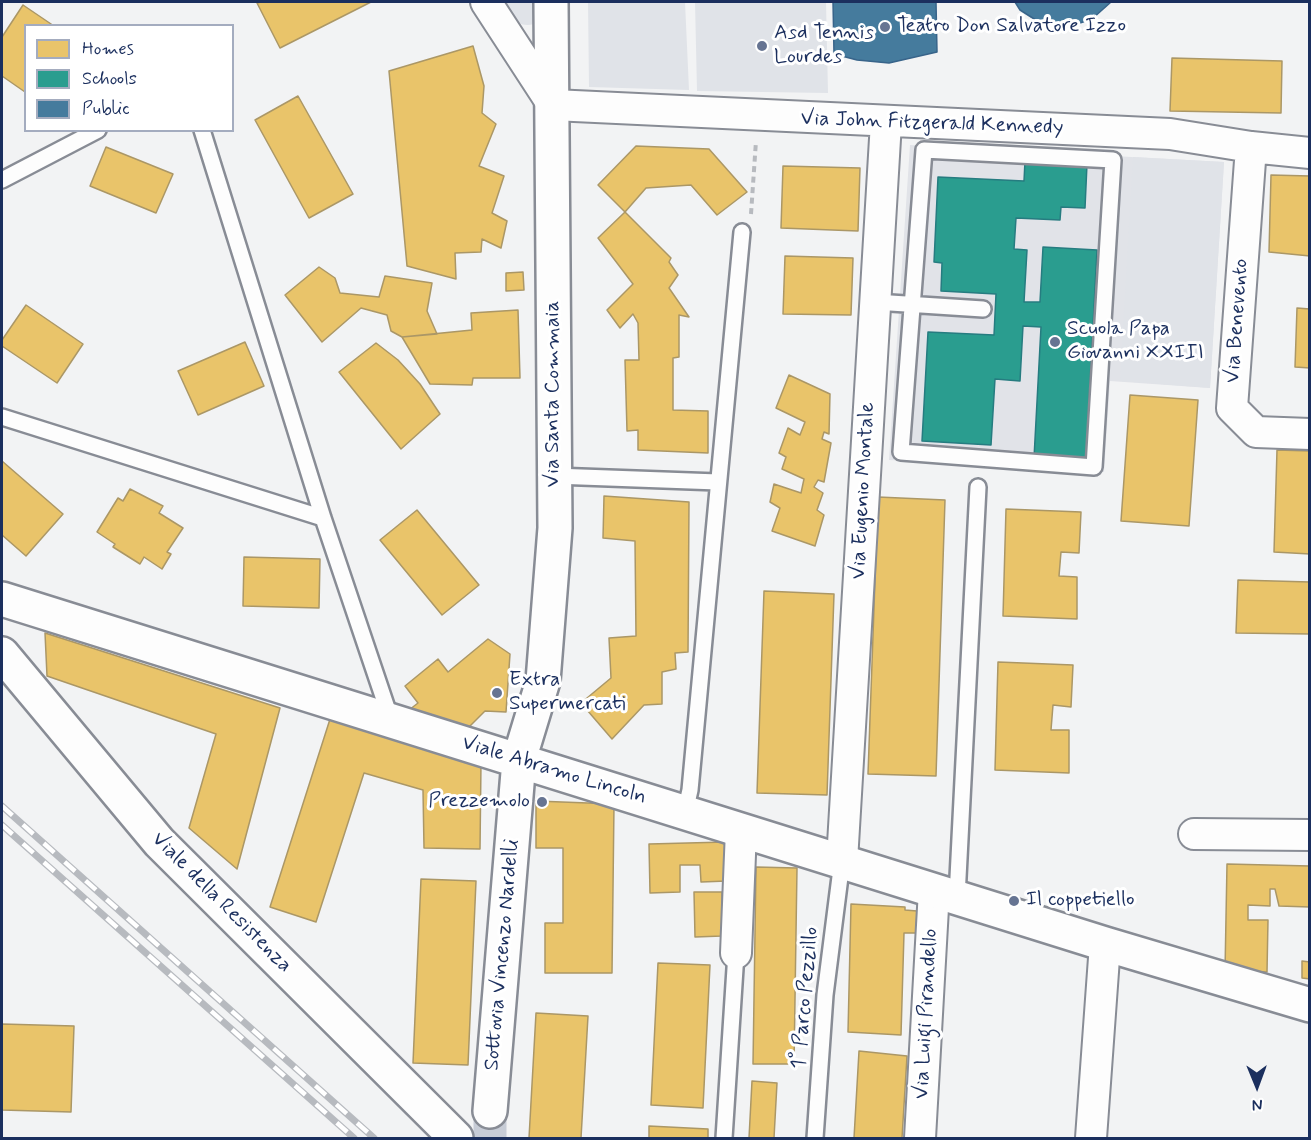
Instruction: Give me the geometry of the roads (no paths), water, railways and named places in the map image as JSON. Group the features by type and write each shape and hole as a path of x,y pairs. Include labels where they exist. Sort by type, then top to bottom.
{"street":[{"path":"486,2 553,105"},
{"name":"Via Santa Commaia","path":"534,764 555,528 551,2"},
{"name":"Via John Fitzgerald Kennedy","path":"553,105 1170,134 1251,147 1310,153"},
{"name":"Via Eugenio Montale","path":"842,861 886,122"},
{"name":"Via Benevento","path":"1251,147 1232,408 1256,432 1310,434"},
{"name":"Viale Abramo Lincoln","path":"2,592 391,720 1105,944 1310,1005"},
{"name":"Viale della Resistenza","path":"2,654 159,842 456,1138"},
{"name":"Sottovia Vincenzo Nardelli","path":"490,1111 516,799 534,764"},
{"path":"736,953 741,830"},
{"path":"1194,834 1310,835"},
{"name":"Via Luigi Pirandello","path":"920,1138 946,894"},
{"path":"1091,1138 1105,944"}],"lane":[{"path":"2,180 94,132"},
{"path":"203,132 324,518 391,720"},
{"path":"924,150 1113,160 1094,467 901,452 912,304 924,150"},
{"path":"685,812 690,790 742,232"},
{"path":"875,302 984,309"},
{"path":"2,417 324,518"},
{"path":"554,476 718,482"},
{"path":"946,894 978,487"},
{"name":"1° Parco Pezzillo","path":"815,1138 825,995 842,861"},
{"path":"724,1138 736,953"}],"tunnel":[{"path":"490,1111 490,1138"}],"railway":[{"path":"2,806 374,1138"},
{"path":"2,825 354,1138"}],"place":[{"name":"Teatro Don Salvatore Izzo","path":"885,27"},
{"name":"Asd Tennis Lourdes","path":"762,46"},
{"name":"Scuola Papa Giovanni XXIII","path":"1055,342"},
{"name":"Extra Supermercati","path":"497,693"},
{"name":"Prezzemolo","path":"542,802"},
{"name":"Il coppetiello","path":"1014,901"}]}
